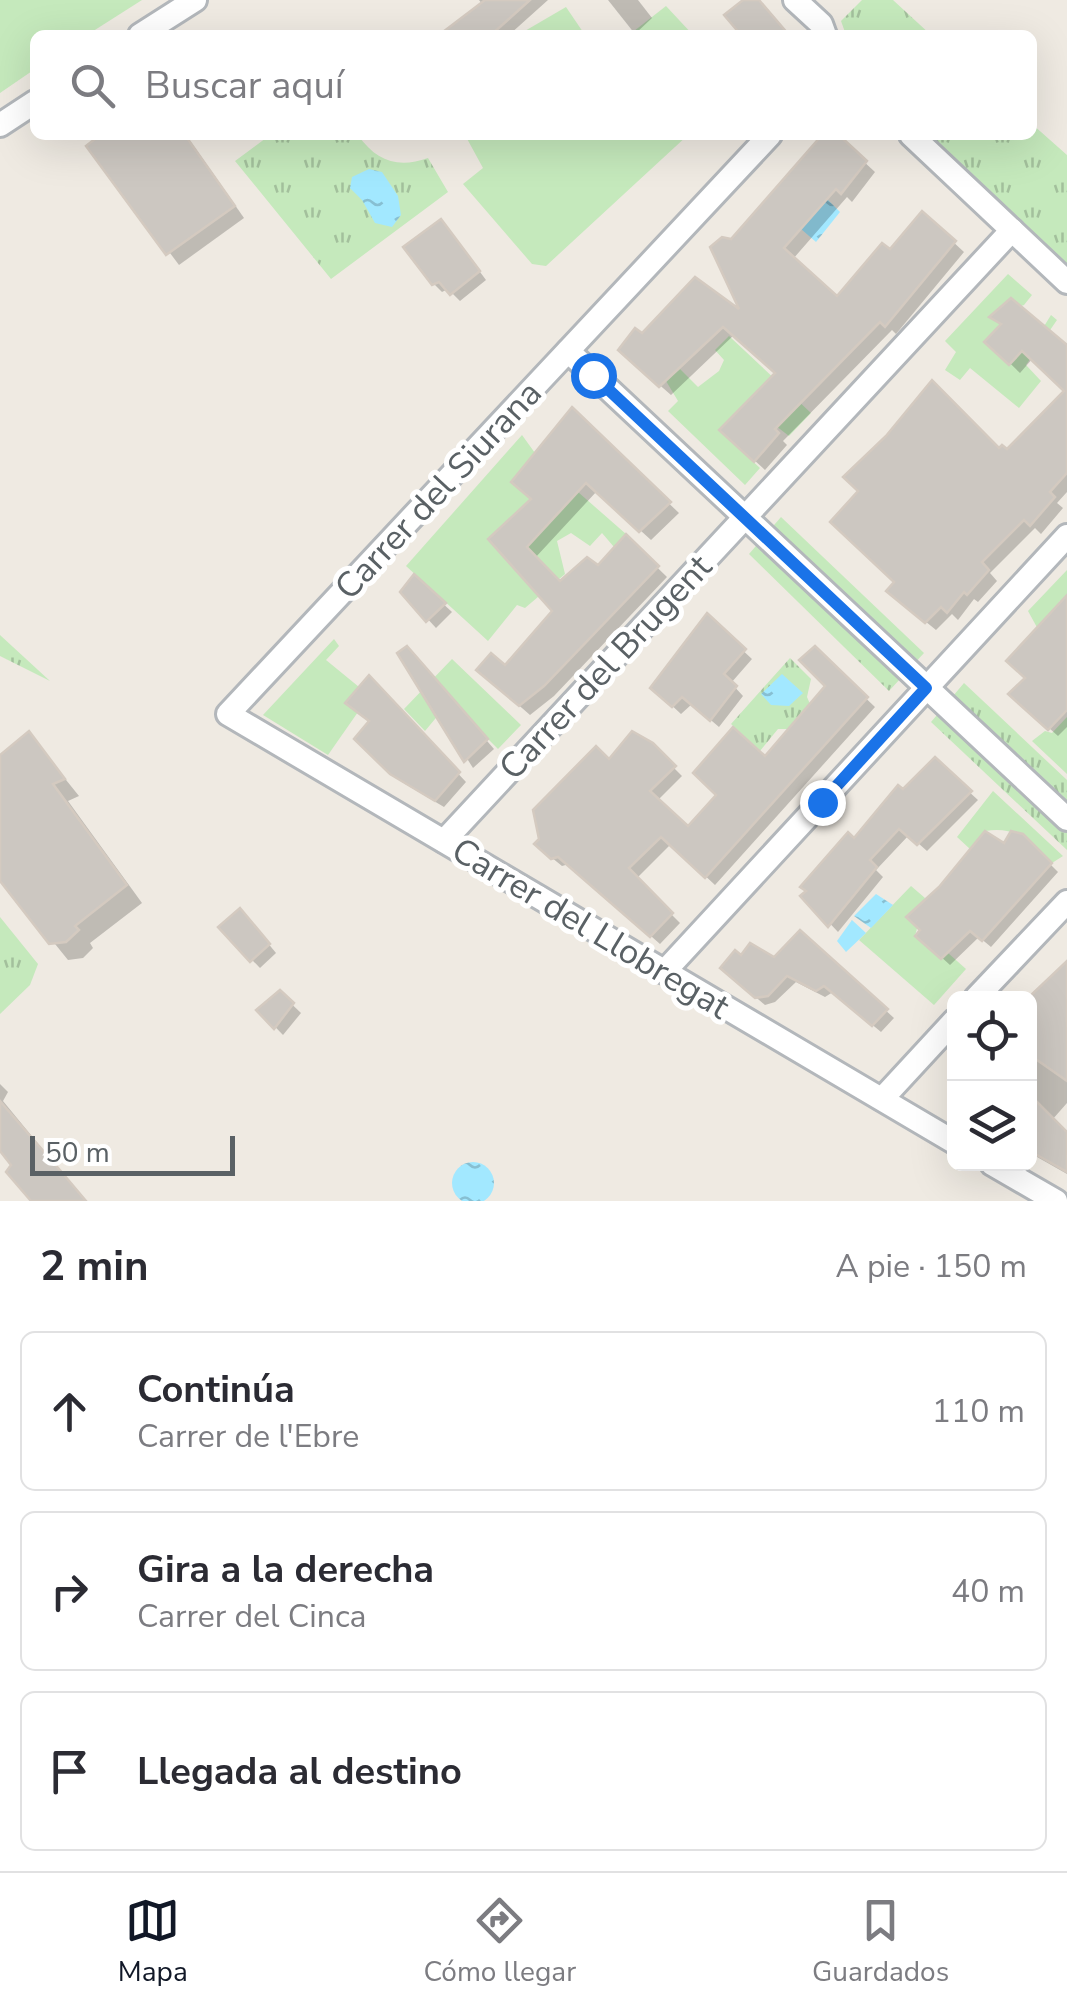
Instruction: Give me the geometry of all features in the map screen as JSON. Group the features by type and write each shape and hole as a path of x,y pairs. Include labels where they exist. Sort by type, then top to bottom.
{"street":[{"path":"148,30 194,0"},
{"path":"795,0 824,30"},
{"path":"0,125 30,105"},
{"name":"Carrer del Siurana","path":"228,714 765,140"},
{"path":"916,140 1067,282"},
{"name":"Carrer del Brugent","path":"444,840 1012,230"},
{"path":"568,351 1067,819"},
{"path":"664,972 1067,536"},
{"name":"Carrer del Llobregat","path":"228,714 947,1138"},
{"path":"983,991 1067,902"},
{"path":"882,1099 947,1029"},
{"path":"1004,1171 1056,1201"}],"green space":[{"path":"0,0 142,0 95,30 30,30 30,72 0,93"},
{"path":"862,0 893,0 926,30 844,30 841,21"},
{"path":"666,6 688,30 635,30"},
{"path":"566,7 582,30 527,30"},
{"path":"1037,128 1067,155 1067,271 926,140 1037,140"},
{"path":"263,140 362,140 388,160 407,163 428,158 448,192 331,279 235,161"},
{"path":"468,140 683,140 546,266 532,264 463,184 483,168"},
{"path":"1008,274 1032,295 1024,305 990,317 1000,324 985,342 1008,365 1038,336 1051,315 1057,320 1026,365 1041,381 1019,408 970,368 960,380 945,370 956,352 945,341"},
{"path":"729,336 811,413 789,436 746,403 719,430 760,468 745,485 668,411 678,401 666,381 680,369 698,387 719,371 724,360 715,350"},
{"path":"522,435 535,453 511,482 553,518 578,492 626,534 614,547 602,533 590,546 571,533 557,541 565,574 525,608 517,605 488,641 406,566"},
{"path":"781,517 924,653 889,691 749,554"},
{"path":"1067,570 1067,604 1060,601 1039,631 1028,611"},
{"path":"0,635 50,681 0,656"},
{"path":"334,639 339,646 326,660 359,687 345,703 358,712 328,755 263,715"},
{"path":"790,658 811,679 807,697 810,704 788,729 778,729 760,751 731,724"},
{"path":"452,659 521,725 498,749 450,701 425,731 404,709"},
{"path":"964,683 1067,780 1067,850 931,722"},
{"path":"1067,717 1067,774 1032,741 1045,731 1052,733"},
{"path":"993,791 1063,856 1052,863 1030,842 1006,831 985,831 970,849 957,837"},
{"path":"911,886 925,898 915,936 941,959 948,953 966,969 934,1005 859,940"},
{"path":"0,917 38,964 30,985 0,1014"}],"water":[{"path":"369,169 382,172 398,196 401,215 392,227 375,223 350,188 352,177"},
{"path":"827,199 840,212 816,242 801,229"},
{"path":"782,674 803,693 789,706 771,705 761,694"},
{"path":"876,894 893,905 871,928 854,916"},
{"path":"852,920 866,933 846,952 837,941"},
{"path":"465,1164 481,1164 492,1175 492,1191 483,1201 463,1201 454,1191 454,1175"}],"building":[{"path":"485,0 530,0 497,30 446,30"},
{"path":"743,0 759,0 785,30 737,30 724,15"},
{"path":"94,140 189,140 235,206 166,255 86,146"},
{"path":"818,140 844,140 867,161 841,194 836,189 784,248 837,296 882,243 890,249 922,211 956,241 885,327 880,322 775,429 779,433 754,462 719,430 775,373 723,327 659,387 618,350 635,328 642,333 695,277 739,309 710,247 722,237 731,239"},
{"path":"441,219 480,271 450,295 439,282 432,285 403,247"},
{"path":"1011,298 1067,345 1067,473 1050,492 1055,497 1030,526 1024,520 982,562 989,570 967,595 964,592 947,613 941,607 925,623 886,591 894,582 830,522 858,491 843,477 886,436 932,380 999,448 1002,445 1007,449 1064,391 1022,351 1009,365 984,342 1001,324 989,317"},
{"path":"572,407 671,502 639,532 586,483 527,547 560,581 587,557 598,565 626,534 659,566 544,686 519,706 476,670 491,653 505,665 552,611 488,539 531,499 511,482"},
{"path":"414,574 446,603 426,622 400,592"},
{"path":"1067,595 1067,710 1048,730 1008,694 1025,678 1006,661"},
{"path":"707,613 746,649 724,674 737,686 710,721 682,697 672,707 650,688"},
{"path":"407,646 488,739 464,762 397,653"},
{"path":"815,646 868,697 705,878 661,837 629,868 673,913 650,937 558,857 551,859 534,844 539,839 533,810 596,746 609,759 632,731 653,743 676,766 650,791 688,826 716,795 693,773 733,727 765,756 825,686 799,660"},
{"path":"369,675 460,772 435,801 390,774 354,739 369,721 345,703"},
{"path":"29,731 65,779 53,784 127,885 75,926 79,930 66,942 49,944 0,881 0,755"},
{"path":"935,757 972,791 917,845 899,829 870,860 877,867 828,927 800,896 806,891 800,887 848,832 854,838 898,785 903,789"},
{"path":"985,831 1004,843 1011,831 1023,834 1052,863 982,941 970,931 941,959 915,936 920,930 906,917 939,887"},
{"path":"240,908 270,944 250,962 218,927"},
{"path":"800,930 888,1009 872,1026 824,986 816,991 787,976 768,996 755,998 720,968 735,950 741,955 750,943 774,957"},
{"path":"1067,961 1067,1081 1037,1060 1035,991"},
{"path":"280,990 294,1003 274,1029 256,1010"},
{"path":"0,1101 86,1201 31,1201 6,1172 11,1165 0,1151"},
{"path":"1037,1102 1067,1132 1067,1172 1037,1155"}],"route":[{"path":"593,375 926,688 822,802"}]}
